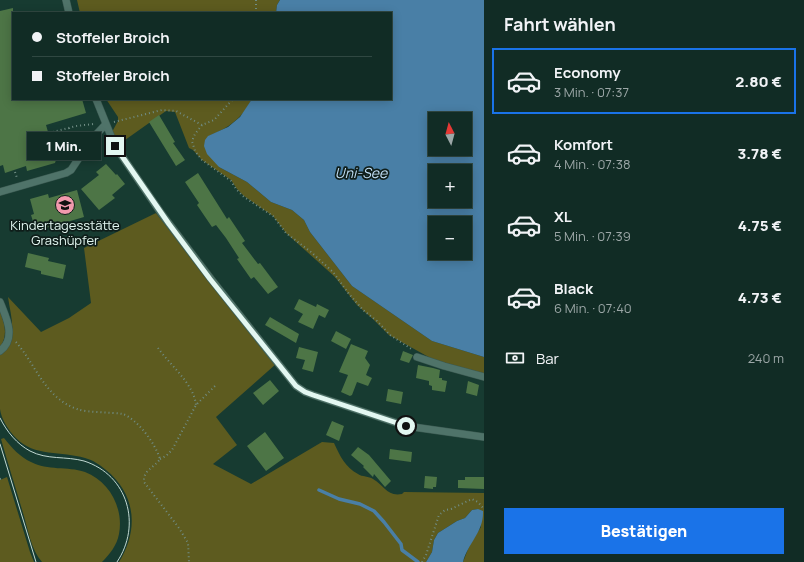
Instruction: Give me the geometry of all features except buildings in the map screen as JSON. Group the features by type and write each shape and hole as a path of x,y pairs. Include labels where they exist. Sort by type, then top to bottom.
{"lane":[{"path":"66,0 69,12"},
{"path":"96,100 115,146 161,213 210,279 296,386 309,393 406,426 484,437"},
{"path":"0,192 66,173 71,170 91,140 106,124"},
{"path":"0,302 8,322 9,331 7,343 0,351"},
{"path":"417,357 484,377"}],"path":[{"path":"256,0 256,12"},
{"path":"232,100 214,120 202,125 195,134 192,140 194,151 202,160 231,181 244,197 273,216 286,233 311,252 333,272 363,310 377,321 390,335 413,350 417,357"},
{"path":"49,134 92,123 106,124 162,110 176,111 202,125"},
{"path":"68,128 70,133 71,137 70,148 60,149 56,136 70,133"},
{"path":"52,146 59,144"},
{"path":"8,339 15,342 23,350 40,380 52,392 70,406 83,410 114,412 129,416 141,428 158,453 160,459"},
{"path":"158,348 183,378 192,392 196,405"},
{"path":"189,562 188,543 179,528 144,482 144,477 146,472 172,450 196,405 217,384"},
{"path":"422,562 426,555 439,515 445,510 451,509 472,499 478,502 484,509"}],"shaded area":[{"path":"77,0 280,0 277,5 276,12 80,12"},
{"path":"107,100 251,100 239,118 223,129 209,136 219,167 247,182 271,202 292,210 304,220 310,232 352,286 432,341 484,357 484,375 434,360 389,335 357,305 335,277 286,233 273,216 244,196 231,180 202,160 193,150 189,148 175,112 166,111 118,145 112,132 118,121 118,117"},
{"path":"156,213 276,364 216,417 237,445 213,464 251,484 322,442 334,443 346,465 360,475 370,477 377,481 386,490 393,494 402,494 404,492 484,493 484,562 463,562 470,544 481,527 478,509 472,510 465,518 457,521 438,533 434,540 432,552 426,562 119,562 130,538 132,525 129,501 124,490 104,468 94,461 76,456 40,451 23,444 13,435 4,421 0,409 0,354 10,342 12,335 12,321 8,297 41,332 69,318 91,303 84,248"},
{"path":"0,311 5,334 0,348"},
{"path":"4,438 23,458 37,465 85,472 94,476 108,489 117,505 120,524 117,542 102,562 42,562 38,557 30,539 1,439"},
{"path":"7,477 34,562 0,562 0,480"}],"water":[{"name":"Uni-See","path":"280,0 484,0 484,357 432,341 352,286 310,232 304,220 292,210 271,202 247,182 219,167 207,154 204,146 205,140 208,136 228,127 240,117 251,100 392,100 392,12 276,12 277,5"},
{"path":"478,509 483,511 483,518 463,562 426,562 432,552 434,540 438,533 457,521 465,518 472,510"}],"waterway":[{"path":"319,490 339,499 360,504 374,511 401,544 402,550 418,562"}],"tram line":[{"path":"0,418 13,437 30,451 43,456 84,461 99,468 111,477 120,489 126,503 129,517 129,533 125,548 117,562"},
{"path":"0,444 36,562"}],"place":[{"name":"Kindertagesstätte Grashüpfer","path":"65,205"}],"route":[{"path":"115,146 161,213 210,279 296,386 313,395 406,426"}]}
